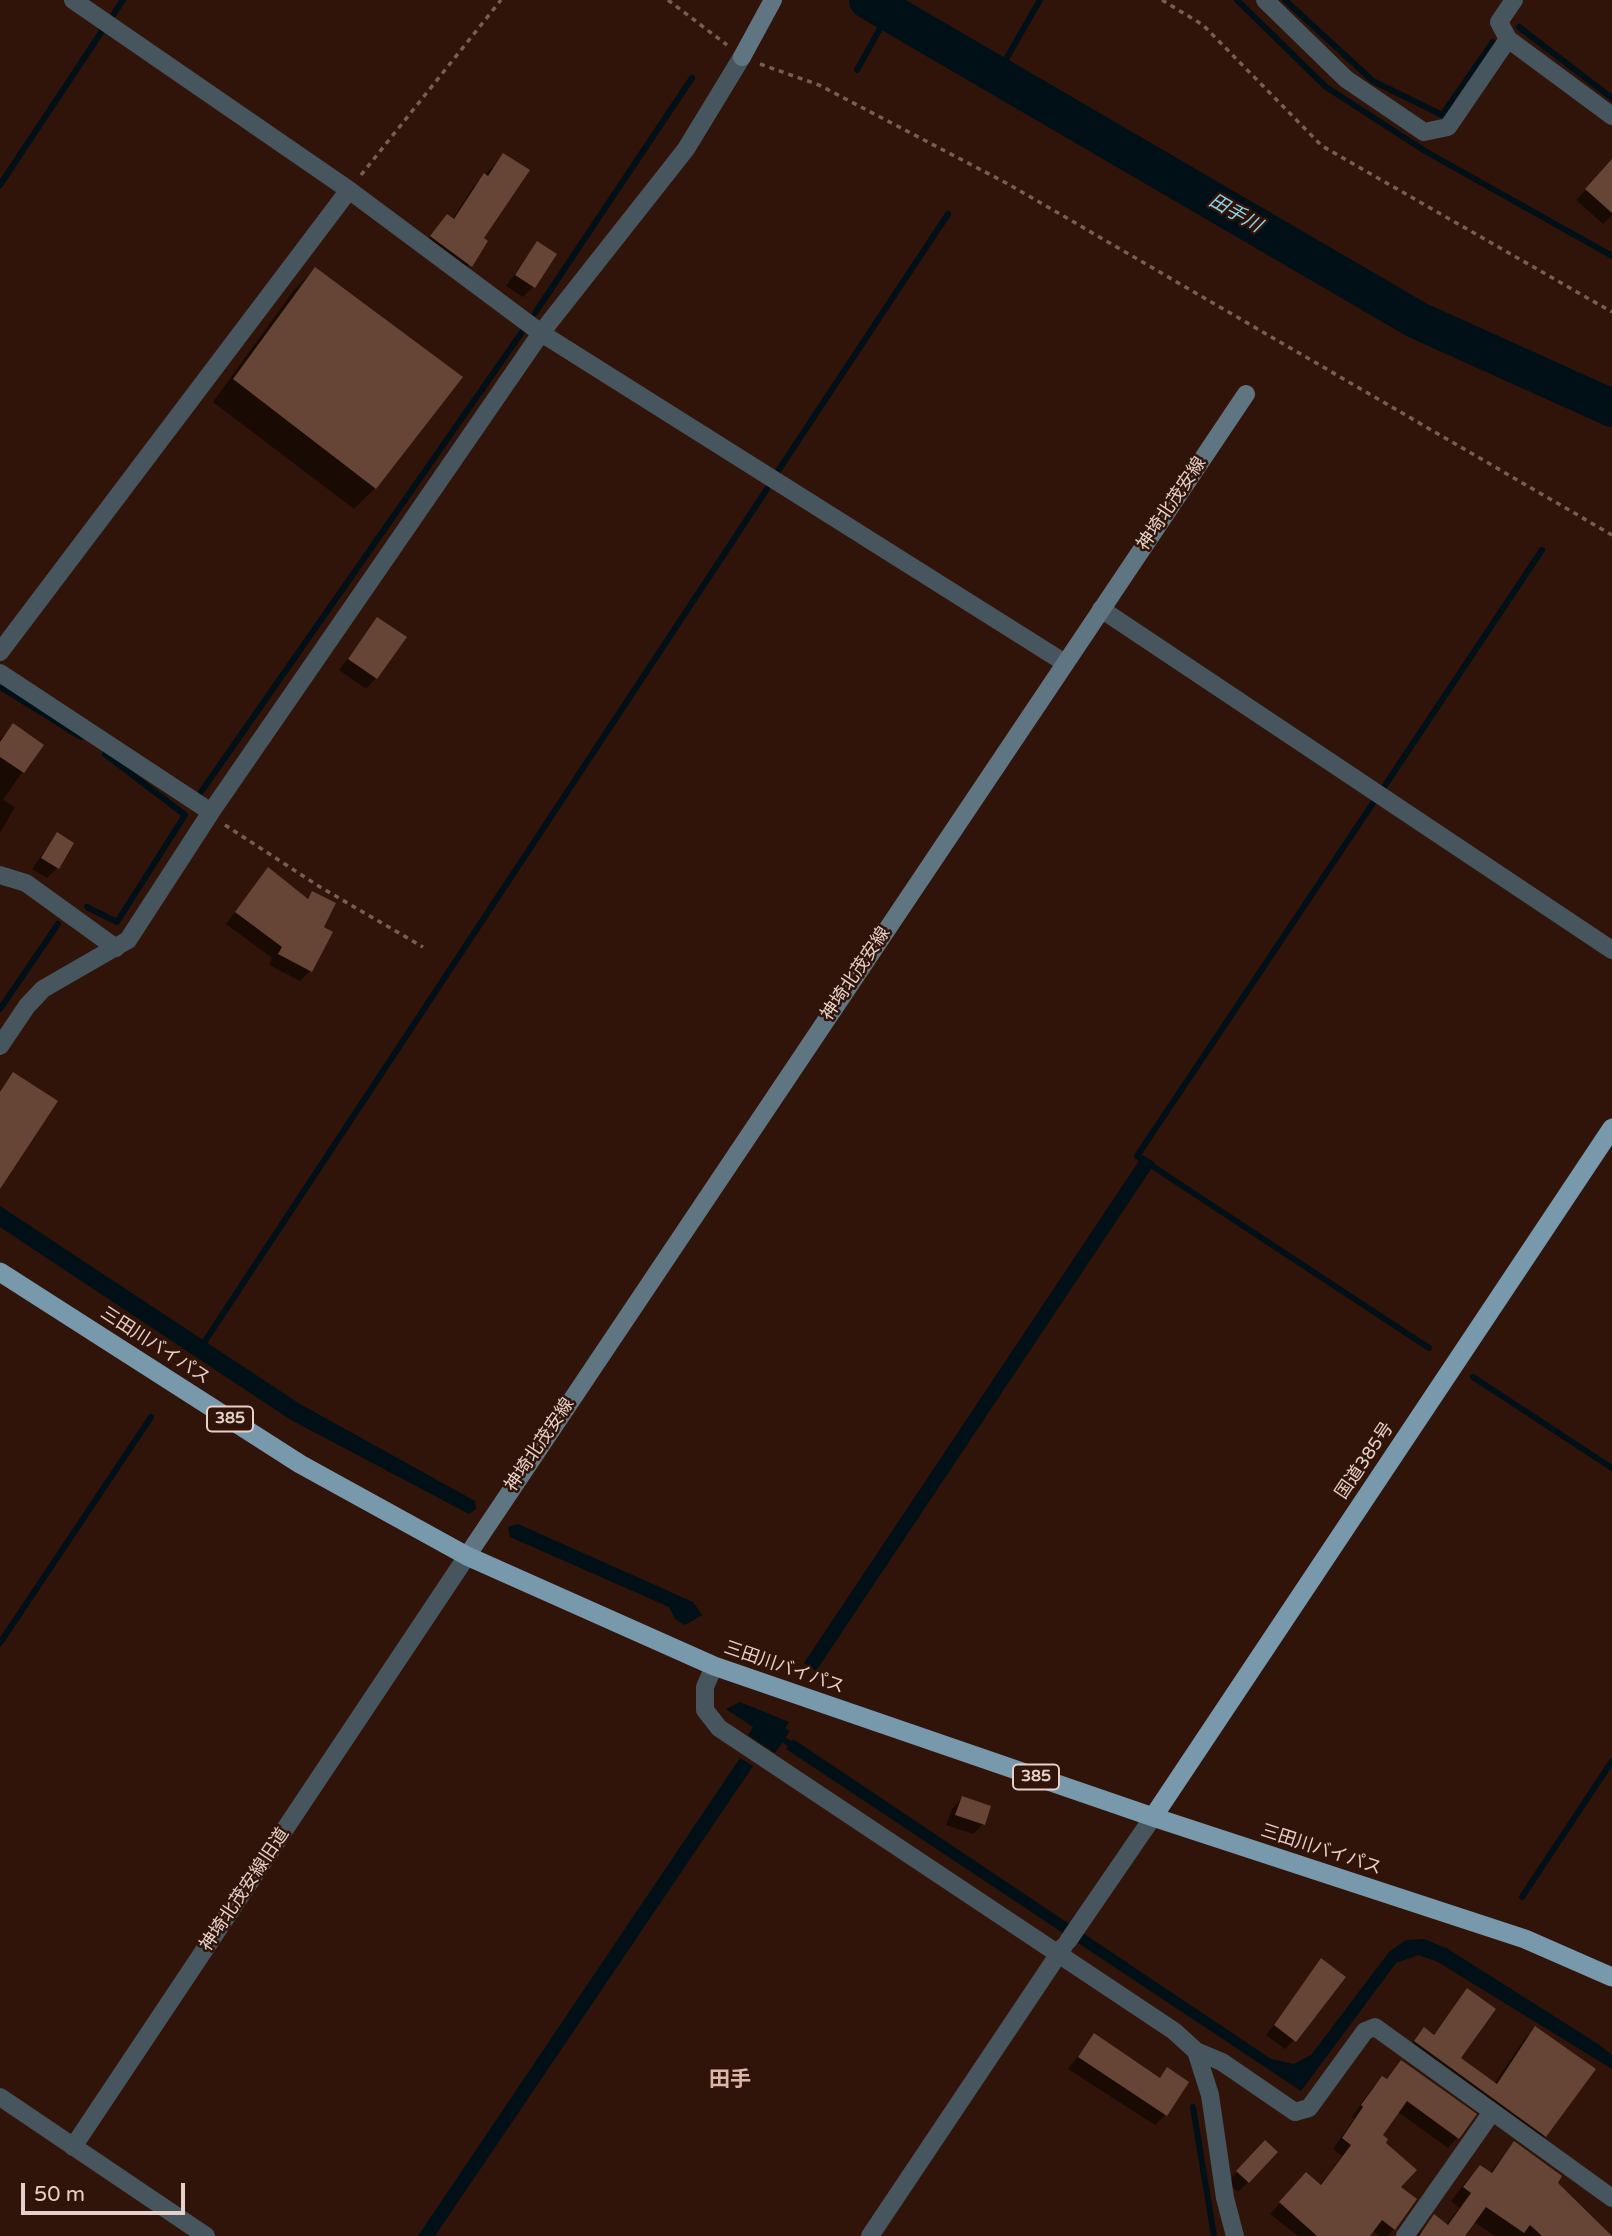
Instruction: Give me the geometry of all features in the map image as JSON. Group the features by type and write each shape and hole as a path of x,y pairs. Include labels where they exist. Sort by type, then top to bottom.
{"highway":[{"name":"国道385号","path":"1153,1817 1612,1128"},
{"name":"三田川バイパス","path":"0,1272 300,1464 467,1556 714,1666 1153,1817 1525,1939 1612,1977"}],"main road":[{"path":"745,50 773,0"},
{"name":"神埼北茂安線","path":"467,1556 1246,394"}],"street":[{"path":"73,0 349,190 541,333 1065,663"},
{"path":"1265,0 1346,79 1424,132 1448,127 1508,39"},
{"path":"1514,0 1499,22 1508,39 1612,116"},
{"path":"0,1046 27,1006 43,989 128,940 211,812 541,333 686,149 745,50"},
{"path":"0,652 349,190"},
{"path":"1101,610 1612,950"},
{"path":"0,673 211,812"},
{"path":"0,875 26,883 116,948"},
{"name":"神埼北茂安線旧道","path":"73,2147 467,1556"},
{"path":"714,1666 705,1687 705,1710 719,1728 1063,1948 1174,2031 1196,2051 1222,2062 1295,2112 1308,2108 1365,2031 1375,2027 1612,2198"},
{"path":"870,2236 1153,1817"},
{"path":"1196,2051 1210,2095 1225,2198 1235,2236"},
{"path":"2,2103 206,2236"},
{"path":"1405,2236 1492,2112"}],"path":[{"path":"349,190 501,0"},
{"path":"668,0 745,50 819,85 1010,185 1612,535"},
{"path":"1162,0 1203,25 1322,146 1612,312"},
{"path":"211,812 219,821 320,887 423,947"}],"shaded area":[{"path":"1143,1155 1155,1163 816,1671 804,1663"},
{"path":"0,1206 300,1404 475,1501 476,1509 469,1514 291,1420 0,1227"},
{"path":"518,1524 693,1602 702,1615 685,1625 675,1619 669,1607 510,1537 508,1527"},
{"path":"740,1702 789,1722 785,1728 790,1731 775,1753 748,1735 753,1727 726,1709"},
{"path":"793,1739 1271,2059 1294,2064 1311,2055 1389,1952 1406,1940 1424,1939 1448,1949 1598,2044 1612,2055 1612,2069 1438,1962 1418,1955 1396,1963 1301,2091 786,1749"},
{"path":"740,1758 753,1766 435,2236 418,2236"}],"building":[{"path":"503,153 530,170 484,238 488,241 472,267 430,236 447,214 454,219 484,173 488,176"},
{"path":"1612,159 1612,213 1585,189"},
{"path":"537,241 557,254 535,288 515,275"},
{"path":"315,267 463,377 376,489 233,379"},
{"path":"377,617 407,637 377,679 348,659"},
{"path":"13,723 44,745 24,773 0,757 0,742"},
{"path":"57,832 74,843 59,869 41,858"},
{"path":"268,867 308,899 312,891 336,903 324,927 333,932 312,972 278,954 282,947 235,912"},
{"path":"13,1072 58,1101 0,1189 0,1092"},
{"path":"962,1796 991,1806 985,1825 955,1815"},
{"path":"1321,1958 1346,1977 1296,2042 1274,2025"},
{"path":"1467,1988 1496,2009 1461,2058 1497,2084 1535,2026 1596,2069 1546,2137 1414,2041 1424,2027 1434,2035"},
{"path":"1094,2033 1160,2078 1167,2067 1189,2082 1167,2116 1078,2057"},
{"path":"1401,2060 1477,2114 1459,2139 1407,2101 1383,2135 1388,2139 1386,2143 1417,2170 1401,2187 1417,2199 1395,2230 1382,2220 1370,2236 1317,2236 1279,2202 1306,2172 1321,2185 1351,2145 1342,2138 1363,2107 1361,2105 1382,2076 1387,2079"},
{"path":"1265,2140 1278,2152 1249,2183 1236,2171"},
{"path":"1514,2141 1562,2176 1558,2183 1612,2236 1542,2236 1530,2225 1524,2233 1486,2207 1465,2236 1419,2236 1434,2214 1448,2225 1471,2193 1463,2187 1480,2165 1492,2173"}],"waterway":[{"path":"114,14 123,0"},
{"name":"田手川","path":"868,0 1417,320 1612,408"},
{"path":"997,75 1040,0"},
{"path":"1237,0 1326,87 1425,151 1612,256"},
{"path":"1285,0 1373,81 1442,115 1493,42"},
{"path":"857,70 889,12"},
{"path":"1519,27 1612,98"},
{"path":"0,185 102,31"},
{"path":"535,313 692,78"},
{"path":"778,471 948,214"},
{"path":"201,792 522,332"},
{"path":"205,1341 767,489"},
{"path":"1384,787 1542,550"},
{"path":"2,688 81,737"},
{"path":"87,907 117,922 185,815 105,754"},
{"path":"1373,803 1137,1156 1429,1348"},
{"path":"0,1009 58,924"},
{"path":"1473,1377 1612,1468"},
{"path":"0,1643 151,1417"},
{"path":"777,1735 797,1749"},
{"path":"1522,1897 1612,1761"},
{"path":"1193,2107 1214,2236"}],"district":[{"name":"田手","path":"730,2080"}]}
